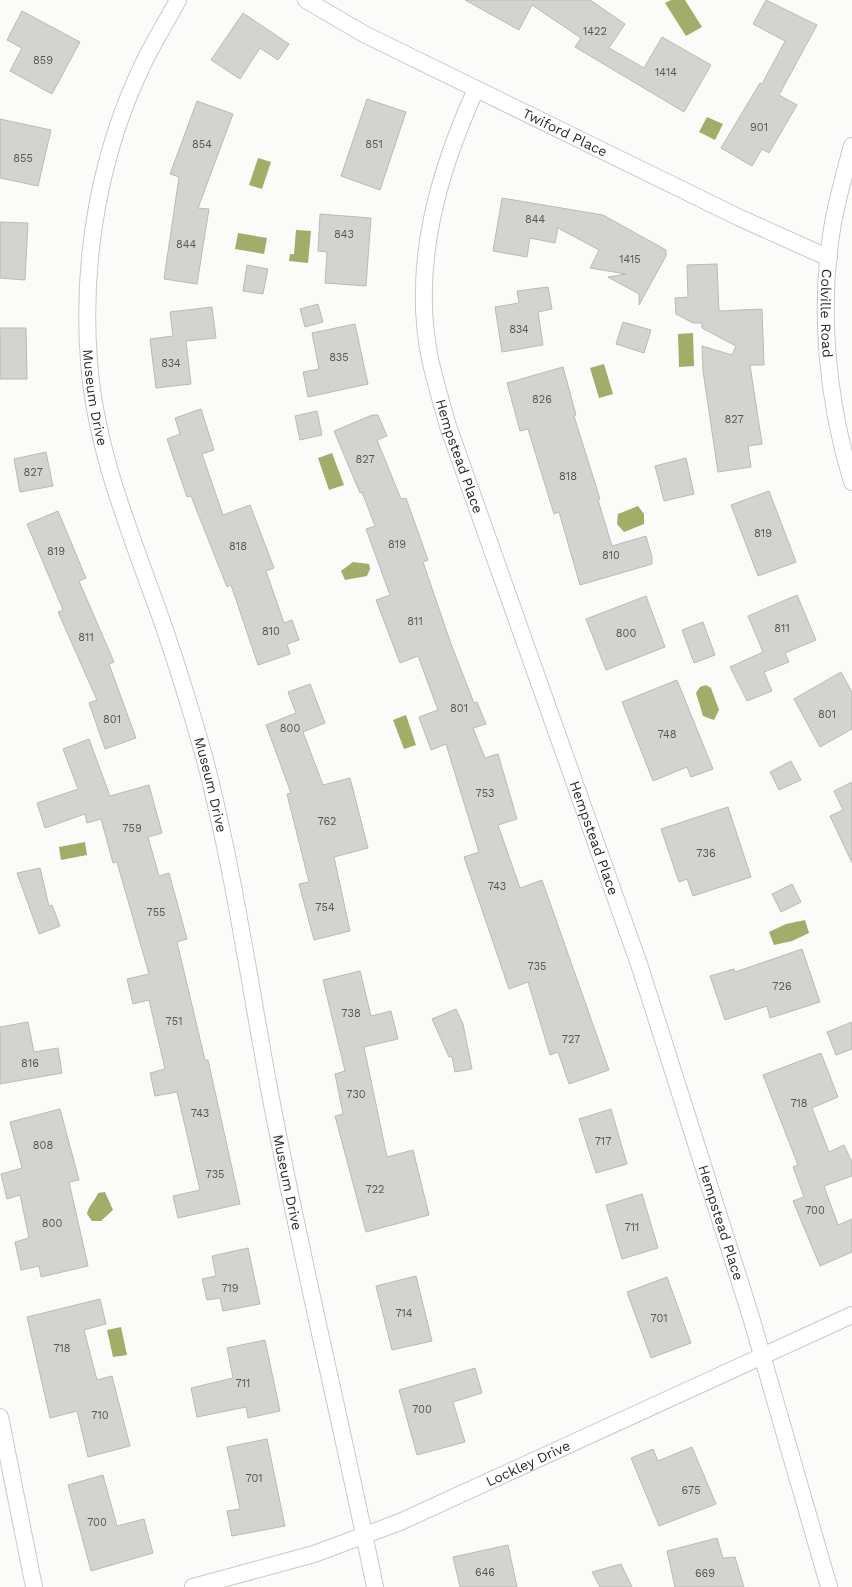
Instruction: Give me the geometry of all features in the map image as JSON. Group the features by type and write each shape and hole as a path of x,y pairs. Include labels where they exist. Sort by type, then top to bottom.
{"street":[{"name":"Museum Drive","path":"178,0 146,59 121,120 104,174 92,239 88,290 89,362 96,414 108,464 179,673 207,773 225,847 275,1116 375,1587"},
{"name":"Twiford Place","path":"306,0 364,34 740,218 829,258"},
{"name":"Hempstead Place","path":"476,89 454,137 432,217 424,293 430,358 448,426 640,967 762,1355 829,1587"},
{"name":"Colville Road","path":"852,146 833,225 826,298 828,362 834,403 852,482"},
{"name":"Lockley Drive","path":"193,1587 314,1554 365,1536 852,1315"},
{"path":"0,1417 34,1587"}],"shaded area":[{"path":"671,0 685,0 702,27 686,36 665,3"},
{"path":"707,117 723,124 715,140 699,132"},
{"path":"258,158 271,162 262,189 249,185"},
{"path":"296,230 311,231 308,263 289,261 290,254 294,254"},
{"path":"238,233 267,238 264,254 235,249"},
{"path":"693,333 694,366 679,367 678,334"},
{"path":"604,364 613,394 599,398 590,368"},
{"path":"332,453 344,485 329,490 318,458"},
{"path":"638,506 644,514 644,524 624,532 617,524 618,514"},
{"path":"353,562 369,564 370,569 367,576 345,580 341,571"},
{"path":"706,685 711,688 719,710 714,720 703,716 696,693 700,687"},
{"path":"406,715 416,745 404,749 393,720"},
{"path":"85,842 87,855 61,860 59,847"},
{"path":"805,920 809,933 792,941 774,945 769,932 786,924"},
{"path":"105,1192 113,1210 101,1221 92,1221 87,1214 89,1208 98,1193"},
{"path":"121,1327 127,1355 113,1357 107,1330"}],"building":[{"path":"465,0 590,0 625,24 609,48 644,68 662,37 711,65 684,112 575,47 581,38 532,5 519,30"},
{"path":"766,0 817,25 779,95 797,105 769,153 762,149 752,166 721,148 760,83 762,84 785,41 753,24"},
{"path":"22,11 80,42 52,94 10,71 22,48 7,40"},
{"path":"243,13 289,44 278,60 260,48 240,79 211,60"},
{"path":"367,99 406,112 380,190 341,176"},
{"path":"197,101 233,114 198,208 209,209 197,284 164,279 179,177 170,174"},
{"path":"0,119 51,130 38,186 0,178"},
{"path":"502,198 603,215 666,250 666,256 639,305 639,294 608,277 626,274 590,268 599,250 558,228 555,243 530,238 527,257 493,251"},
{"path":"320,214 371,218 366,286 325,283 327,252 318,251"},
{"path":"0,222 28,223 25,280 0,278"},
{"path":"717,264 719,311 762,309 764,365 750,365 762,444 748,446 751,467 718,472 703,371 702,346 732,355 736,346 702,328 702,323 693,323 676,314 675,298 688,297 687,265"},
{"path":"247,265 268,269 263,294 243,291"},
{"path":"548,287 552,309 538,312 543,345 502,352 495,307 519,303 517,291"},
{"path":"318,304 323,322 305,327 300,309"},
{"path":"212,307 216,338 186,341 191,384 156,388 150,339 173,336 170,312"},
{"path":"623,322 651,330 644,353 616,344"},
{"path":"355,324 368,384 308,397 303,372 319,369 312,333"},
{"path":"0,328 26,328 27,379 0,379"},
{"path":"563,367 576,415 574,416 600,499 598,500 612,546 646,536 652,557 652,564 580,585 559,512 554,514 528,429 520,431 507,383"},
{"path":"201,409 214,450 202,454 223,515 250,505 274,568 266,571 284,623 292,620 299,640 287,644 290,654 258,665 231,585 227,587 191,496 187,497 167,439 180,434 175,418"},
{"path":"317,411 322,435 300,440 295,416"},
{"path":"372,415 378,415 387,436 377,440 401,499 406,498 428,560 423,562 451,644 474,703 477,702 486,724 473,728 485,758 498,754 517,819 498,825 520,888 542,880 609,1070 569,1084 558,1052 550,1055 528,982 509,989 464,857 479,852 446,744 431,750 419,717 438,710 418,656 400,663 376,600 390,595 366,529 375,526 362,492 360,493 334,431"},
{"path":"46,452 53,486 20,492 14,459"},
{"path":"686,458 694,494 664,501 655,466"},
{"path":"769,491 796,562 758,576 731,505"},
{"path":"58,511 86,578 79,581 114,662 109,664 136,738 105,749 89,703 97,700 58,612 63,610 27,524"},
{"path":"797,595 816,640 785,653 789,662 764,672 772,691 747,701 730,667 763,652 748,616"},
{"path":"646,596 665,647 606,670 586,619"},
{"path":"703,622 715,655 694,663 682,630"},
{"path":"841,672 852,692 852,729 820,747 794,699"},
{"path":"677,680 713,769 691,777 687,767 653,781 622,702"},
{"path":"310,684 325,723 303,732 323,785 350,778 368,848 334,857 350,931 314,940 299,884 309,882 287,794 291,793 266,725 296,713 288,692"},
{"path":"89,739 110,796 149,785 162,833 148,837 159,876 169,873 187,939 177,942 205,1060 208,1060 240,1204 178,1218 173,1196 200,1190 177,1092 155,1096 150,1073 165,1069 149,1000 133,1004 127,979 149,974 117,862 113,863 101,819 87,823 85,814 45,828 37,803 78,789 63,749"},
{"path":"791,761 801,780 779,790 770,772"},
{"path":"852,782 852,863 830,816 843,810 834,791"},
{"path":"728,807 751,877 693,896 687,879 679,882 661,829"},
{"path":"40,868 49,906 52,905 60,926 39,934 17,873"},
{"path":"792,884 801,902 781,912 772,894"},
{"path":"802,949 820,1002 770,1018 767,1006 725,1020 710,976 734,969 735,972"},
{"path":"360,971 371,1016 391,1011 398,1039 364,1047 387,1157 413,1150 429,1215 366,1232 335,1116 343,1114 335,1074 345,1071 323,980"},
{"path":"456,1009 463,1024 472,1069 455,1072 452,1057 449,1057 432,1019"},
{"path":"28,1022 34,1052 58,1048 62,1073 0,1084 0,1027"},
{"path":"852,1022 852,1049 836,1055 827,1032"},
{"path":"821,1053 838,1097 812,1108 829,1152 844,1145 852,1162 852,1176 824,1186 838,1225 852,1219 852,1252 820,1266 793,1201 804,1197 793,1167 798,1165 763,1075"},
{"path":"60,1109 79,1180 69,1182 88,1266 41,1277 39,1266 21,1270 15,1242 29,1238 20,1195 7,1199 1,1174 22,1168 10,1122"},
{"path":"611,1109 627,1164 596,1173 579,1119"},
{"path":"642,1194 658,1248 622,1259 606,1205"},
{"path":"248,1248 260,1304 223,1311 220,1298 207,1300 202,1279 216,1276 212,1256"},
{"path":"416,1276 432,1341 392,1350 376,1286"},
{"path":"667,1277 691,1343 651,1358 627,1292"},
{"path":"100,1299 106,1324 84,1330 97,1380 112,1376 130,1446 88,1457 77,1411 50,1418 27,1317"},
{"path":"265,1340 280,1411 248,1418 246,1407 197,1417 191,1388 233,1378 227,1348"},
{"path":"475,1368 482,1393 453,1402 465,1442 417,1455 399,1390"},
{"path":"267,1439 285,1526 232,1536 227,1511 240,1509 227,1447"},
{"path":"692,1447 716,1504 659,1526 631,1458 653,1449 658,1461"},
{"path":"103,1475 117,1526 144,1519 153,1553 91,1571 68,1485"},
{"path":"717,1538 723,1558 735,1557 744,1587 675,1587 667,1551"},
{"path":"508,1545 517,1587 460,1587 453,1557"},
{"path":"621,1564 632,1587 600,1587 592,1572"}]}
